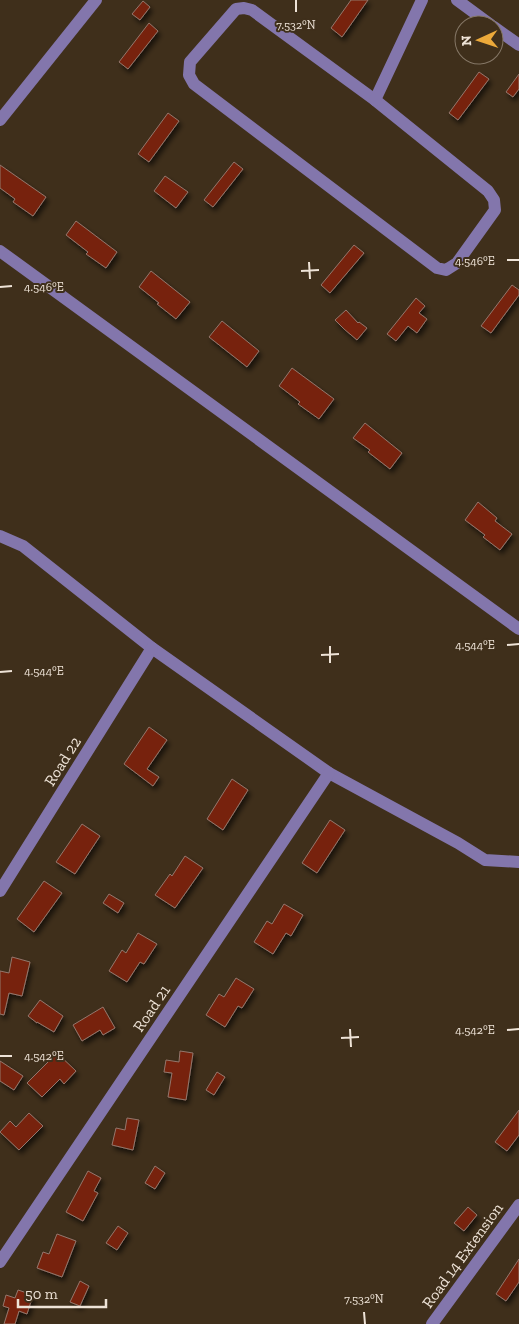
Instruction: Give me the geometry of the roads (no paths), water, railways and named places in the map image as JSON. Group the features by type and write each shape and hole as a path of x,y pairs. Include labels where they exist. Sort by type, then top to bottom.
{"street":[{"path":"0,120 96,0"},
{"path":"375,100 422,0"},
{"path":"457,0 478,15"},
{"path":"244,8 252,10 375,100 488,191 494,200 495,210 458,263 446,270 437,268 194,84 189,75 190,62 236,9 244,8"},
{"path":"504,34 519,45"},
{"path":"0,251 519,629"},
{"path":"0,536 23,546 152,648 329,773 458,843 485,860 519,862"},
{"name":"Road 22","path":"0,891 152,648"},
{"name":"Road 21","path":"0,1262 329,773"},
{"name":"Road 14 Extension","path":"432,1324 519,1205"}]}
